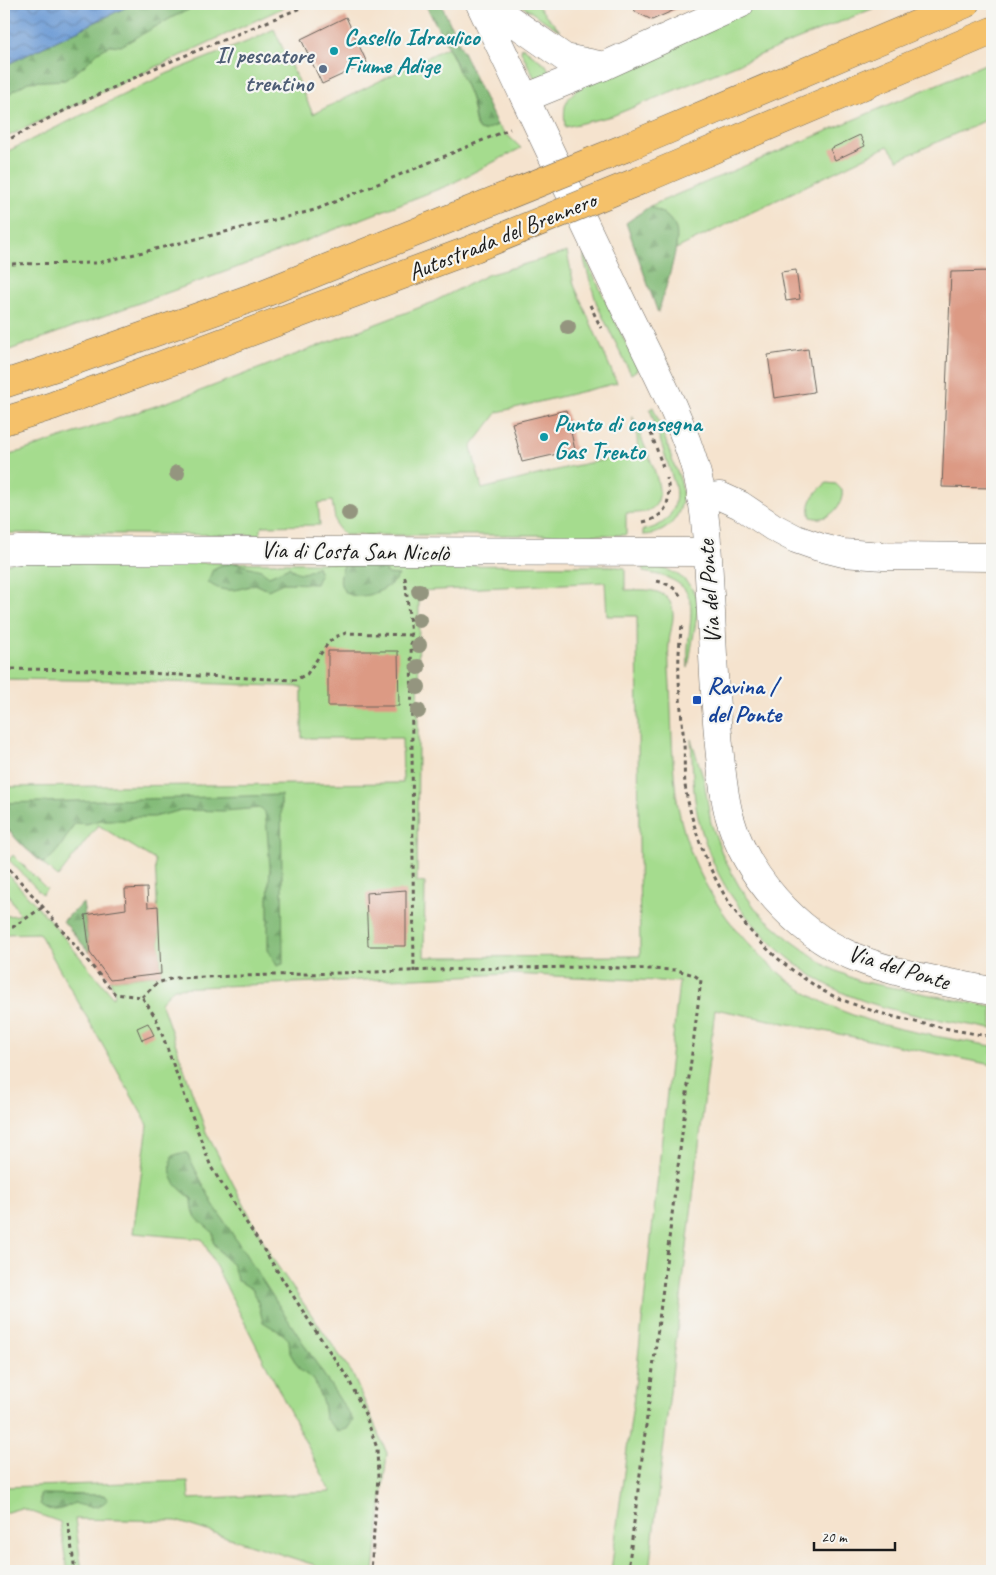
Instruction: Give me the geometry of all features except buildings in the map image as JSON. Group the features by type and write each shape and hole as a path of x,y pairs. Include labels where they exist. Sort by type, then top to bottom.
{"highway":[{"name":"Autostrada del Brennero","path":"4,384 260,295 625,148 965,4"},
{"name":"Autostrada del Brennero","path":"4,421 52,406 475,248 639,181 992,31"}],"street":[{"name":"Via del Ponte","path":"480,4 665,391 697,474 707,552 717,729 724,792 733,827 743,850 758,876 778,903 799,923 822,940 851,956 885,968 992,991"},
{"path":"488,4 565,58 604,66"},
{"path":"526,98 604,66 740,4"},
{"path":"701,498 720,496 740,505 773,527 796,539 842,553 884,556 992,557"},
{"name":"Via di Costa San Nicolò","path":"4,552 19,550 223,549 404,552 707,552"}],"path":[{"path":"4,142 55,115 155,68 310,4"},
{"path":"4,264 98,263 314,210 513,127 526,98"},
{"path":"640,523 652,520 664,510 669,496 667,478 649,427"},
{"path":"404,552 404,575 412,634 414,972"},
{"path":"4,669 101,670 295,680 307,674 328,643 335,637 346,633 412,634"},
{"path":"4,863 115,994 142,997 157,983 174,978 504,968 592,967 677,970 701,980 628,1571"},
{"path":"4,927 13,927 43,907"},
{"path":"142,997 156,1018 211,1167 312,1327 349,1380 365,1414 377,1448 378,1477 371,1571"},
{"path":"68,1522 75,1571"}],"green space":[{"path":"133,4 291,4 4,138 4,66"},
{"path":"133,4 201,4 173,17 121,46 110,45 98,52 84,66 65,80 28,82 4,97 4,66"},
{"path":"425,4 441,4 497,125 484,131 479,130 470,97 454,58"},
{"path":"519,4 536,4 560,31"},
{"path":"761,4 884,4 612,116 565,127 564,112 567,101 573,93 585,84"},
{"path":"274,29 313,114 448,47 471,99 476,126 479,130 484,131 497,125 521,148 449,185 233,269 4,352 4,153 166,74 254,39"},
{"path":"522,47 546,65 550,73 542,82 536,81 521,51"},
{"path":"992,61 992,117 898,160 888,146 676,249 672,222 664,214 650,206"},
{"path":"650,206 661,212 671,221 676,229 677,236 671,270 658,313 626,223"},
{"path":"567,252 574,285 617,383 498,412 471,447 482,489 569,467 638,453 637,437 632,415 657,477 659,496 656,504 651,509 641,513 626,513 626,535 344,535 336,525 332,501 318,503 320,525 262,526 260,535 4,533 4,457 200,391 431,303 487,275"},
{"path":"584,255 638,369 631,374 597,305"},
{"path":"653,407 681,481 682,497 678,513 668,526 653,534 643,535 643,530 659,525 670,516 676,494 650,409"},
{"path":"827,483 836,484 842,490 838,507 834,512 823,518 811,517 810,506 813,497"},
{"path":"14,562 345,563 382,566 612,566 625,568 625,590 643,590 662,594 672,607 673,617 669,656 672,748 676,794 681,821 699,872 727,917 762,958 806,993 830,1006 856,1016 910,1031 992,1046 992,1065 715,1009 649,1571 611,1571 633,1404 679,982 510,974 174,988 161,1002 206,1132 272,1258 352,1373 387,1453 374,1571 315,1571 315,1565 176,1521 75,1519 82,1571 67,1571 60,1522 21,1508 4,1513 4,1487 188,1481 189,1499 331,1492 202,1239 133,1233 148,1125 39,933 4,934 4,916 20,915 4,887 4,870 47,917 113,997 115,994 110,980 161,974 155,860 98,825 58,877 22,845 4,825 4,787 403,783 402,738 302,738 302,687 139,681 4,679 4,565","holes":["605,582 607,616 637,616 640,956 424,957 425,883 417,882 419,591"]},
{"path":"235,563 261,570 269,576 289,567 303,573 317,566 320,575 316,584 283,583 268,590 255,584 243,588 225,590 219,589 208,582 213,569 221,565"},
{"path":"345,563 382,566 388,574 399,575 391,584 380,591 368,595 357,596 348,594 342,588 341,578"},
{"path":"643,566 653,566 672,572 687,582 693,590 698,609 688,668 691,605 687,594 679,584 665,577 643,572"},
{"path":"691,739 704,780 711,823 723,856 739,886 758,912 789,939 828,967 859,981 992,1007 992,1029 901,1012 865,1002 813,976 780,951 738,905 727,889 708,849 700,825 696,804"},
{"path":"281,795 283,964 277,966 268,950 270,868 265,812 261,808 224,811 182,810 154,817 101,820 86,824 75,823 58,850 43,863 22,845 4,825 4,803"},
{"path":"13,855 47,889 42,894 9,860"},
{"path":"83,903 90,953 63,921"},
{"path":"187,1153 213,1204 353,1420 347,1429 337,1431 325,1418 323,1403 314,1380 300,1370 290,1353 289,1340 283,1334 263,1322 257,1298 252,1289 237,1280 233,1265 224,1257 213,1242 213,1233 195,1216 192,1199 181,1190 172,1176 172,1156"},
{"path":"40,1494 105,1495 108,1499 101,1505 96,1506 74,1503 65,1508 52,1510 40,1504"}],"water":[{"path":"4,4 133,4 4,66"}],"place":[{"name":"Casello Idraulico Fiume Adige","path":"334,51"},
{"name":"Il pescatore trentino","path":"323,69"},
{"name":"Punto di consegna Gas Trento","path":"544,437"},
{"name":"Ravina / del Ponte","path":"697,700"}]}
